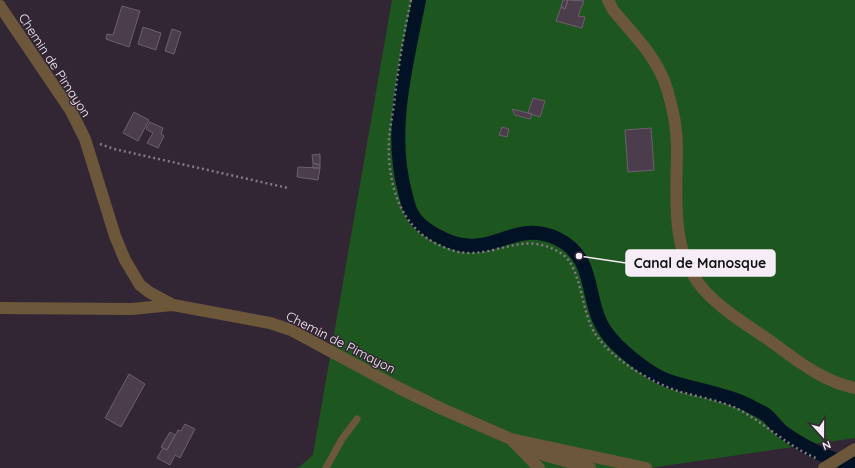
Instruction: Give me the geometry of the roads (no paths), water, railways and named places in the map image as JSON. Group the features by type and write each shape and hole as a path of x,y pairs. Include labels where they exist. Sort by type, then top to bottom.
{"street":[{"path":"608,0 613,10 645,48 668,89 676,141 676,214 679,238 694,275 713,299 780,348 823,376 855,388"},
{"name":"Chemin de Pimayon","path":"0,6 71,111 85,139 106,211 125,260 140,285 149,292 173,305 270,323 291,330 419,398 511,439 539,468"},
{"path":"0,308 132,309 173,305"},
{"path":"511,439 544,455 590,468"},
{"path":"511,439 646,468"},
{"path":"827,466 853,451"}],"lane":[{"path":"326,468 342,439 357,419"}],"waterway":[{"path":"419,0 401,96 398,144 400,168 405,192 412,214 419,223 427,230 441,238 463,245 475,246 487,244 520,234 531,233 544,234 558,239 571,247 585,269 599,320 606,332 617,345 642,366 666,380 728,397 748,405 765,414 784,433 818,453 837,460 855,463"}],"place":[{"name":"Canal de Manosque","path":"579,256"}]}
